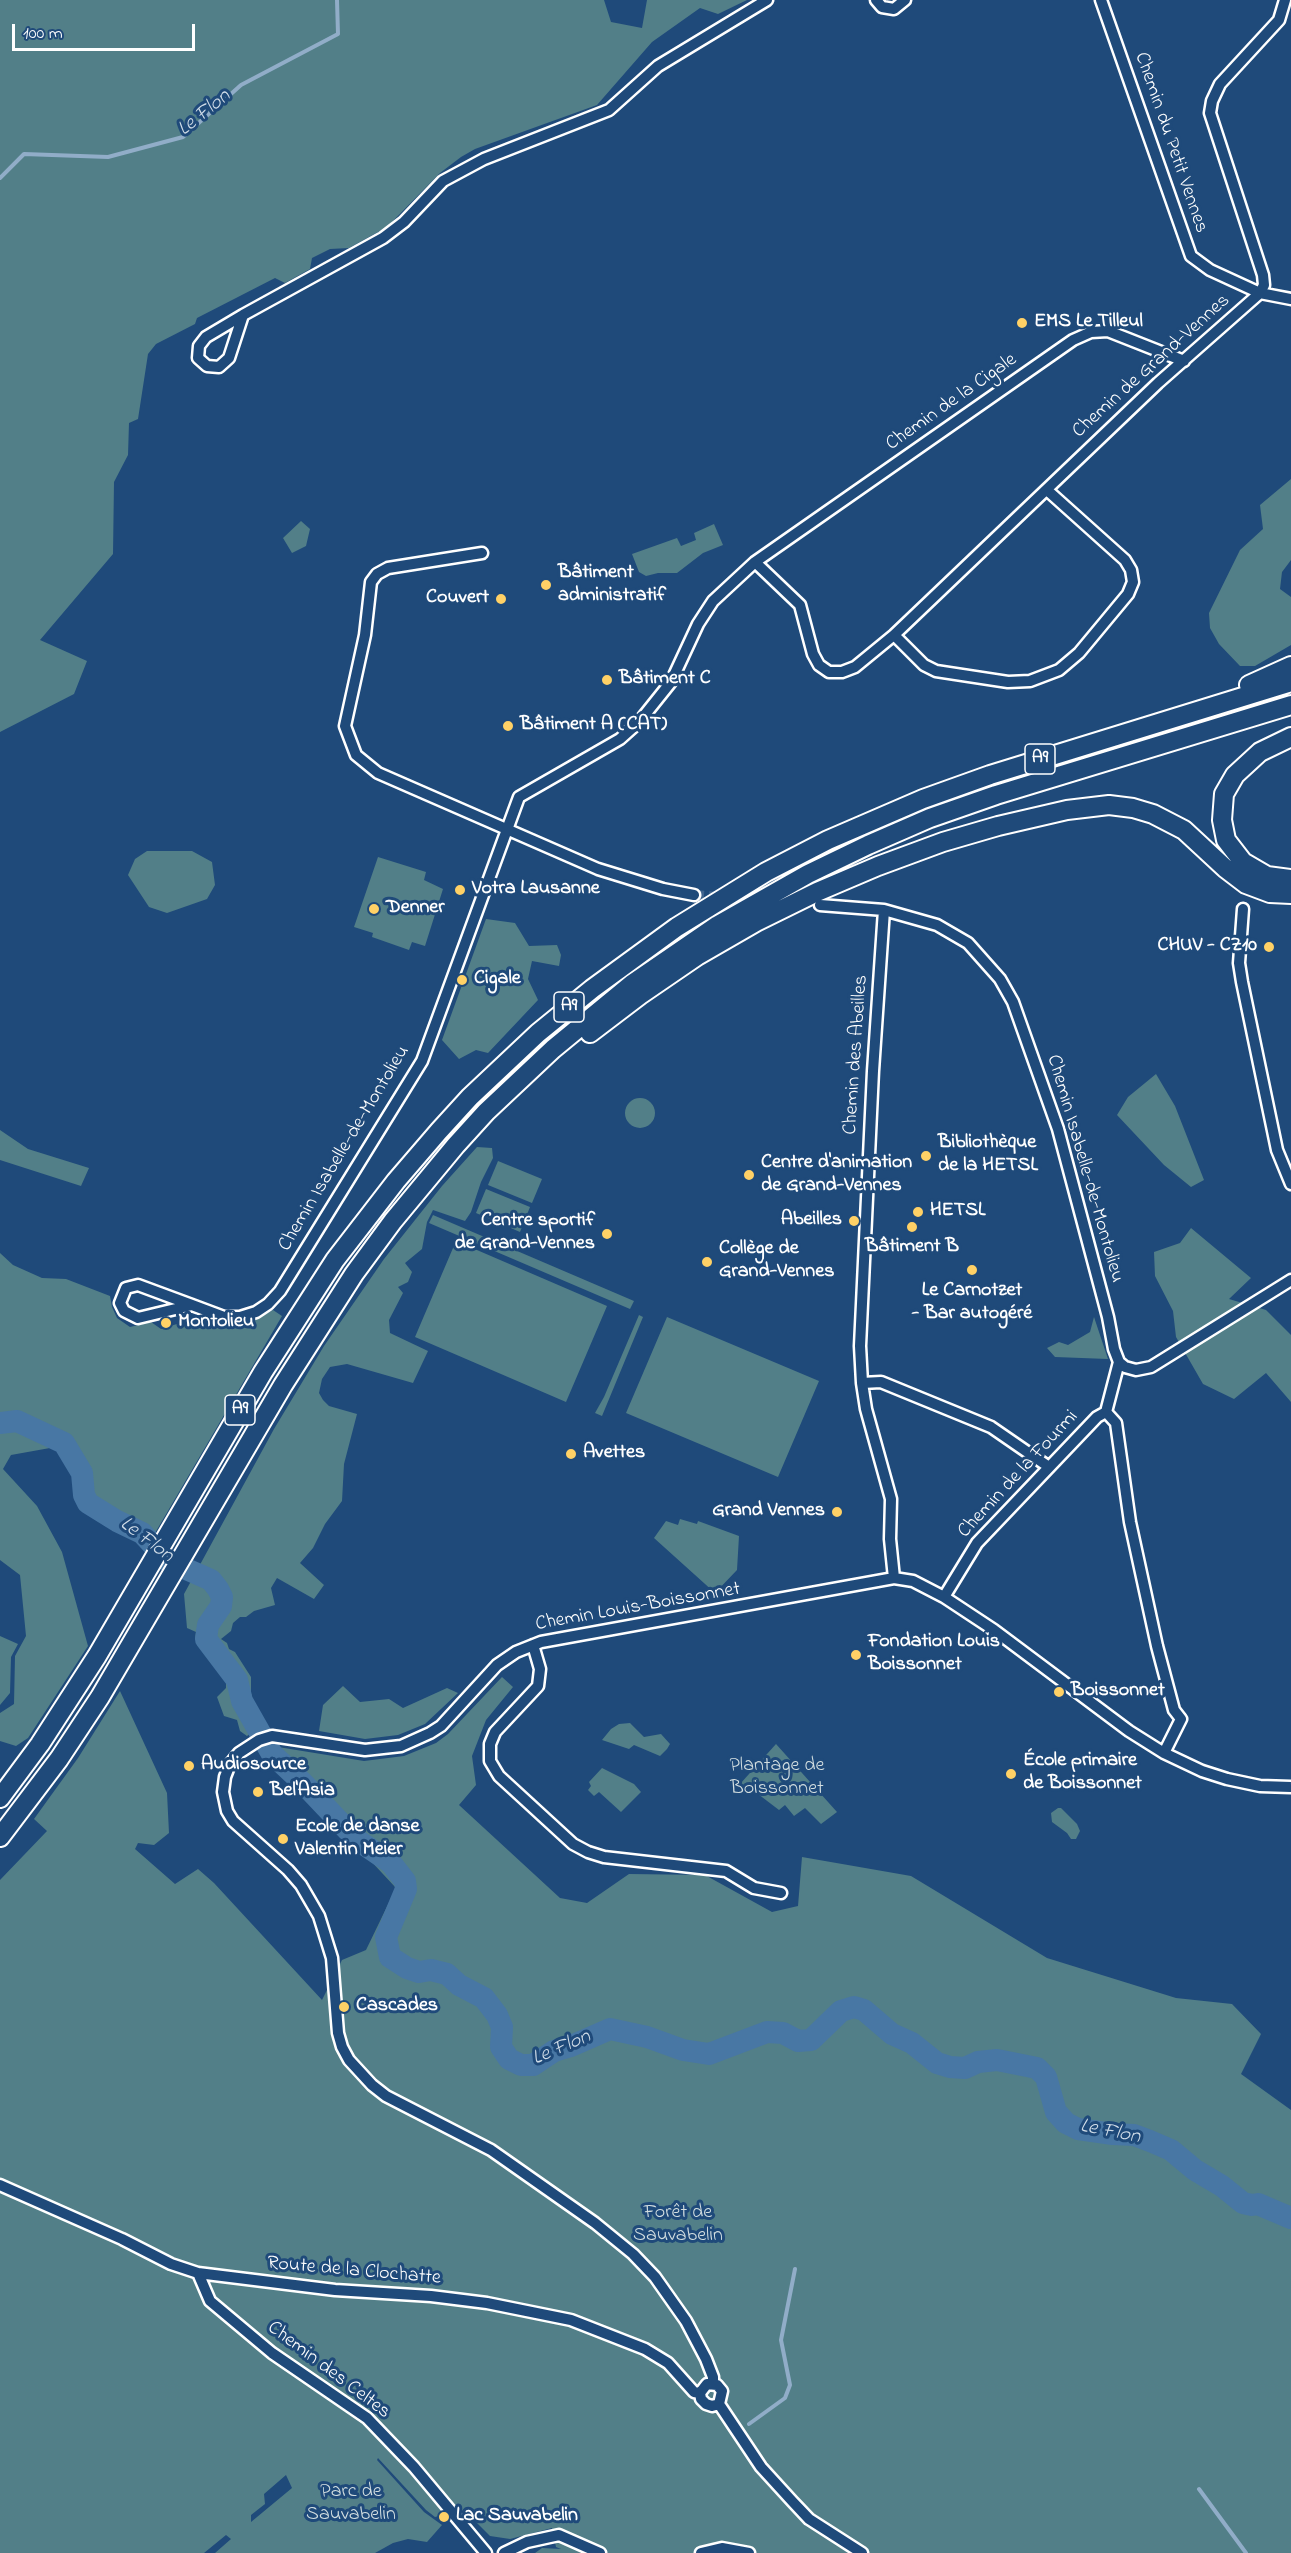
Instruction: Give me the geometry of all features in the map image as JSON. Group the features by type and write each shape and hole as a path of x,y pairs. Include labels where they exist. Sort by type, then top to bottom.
{"highway":[{"path":"1182,715 1291,666"},
{"name":"A9","path":"0,1798 40,1744 108,1638 246,1400 316,1288 389,1189 470,1097 538,1033 619,968 706,908 797,856 891,812 946,790 1291,682"},
{"name":"A9","path":"0,1837 58,1760 123,1660 300,1357 354,1274 393,1221 432,1174 553,1048 632,984 728,919 828,864 909,827 996,795 1291,705"},
{"path":"1291,736 1260,752 1234,775 1224,794 1222,820 1226,840 1243,862 1267,876 1291,879"},
{"path":"489,1115 613,1015 668,975 727,939 787,906 848,878 932,846 990,828 1081,807 1109,805 1133,808 1175,824 1246,884 1270,892 1291,894"}],"street":[{"path":"243,315 229,358 219,367 207,366 198,358 199,346 206,337 243,315 383,238 404,222 443,181 484,159 609,111 658,66 767,0"},
{"path":"876,0 882,7 894,9 905,0"},
{"name":"Chemin du Petit Vennes","path":"1101,0 1191,256 1210,270 1260,293"},
{"path":"1260,293 1264,285 1263,275 1210,113 1212,100 1220,84 1279,20 1285,0"},
{"name":"Chemin de Grand-Vennes","path":"755,562 800,605 813,654 819,665 829,672 842,672 855,667 894,635 1184,361 1260,293 1291,299"},
{"name":"Chemin de la Cigale","path":"507,828 519,797 620,739 639,722 671,682 698,624 713,602 755,562 1073,340 1091,332 1108,331 1184,361"},
{"path":"894,635 924,665 936,670 1008,682 1030,681 1059,670 1079,653 1128,594 1133,582 1131,570 1125,560 1047,490"},
{"path":"482,553 388,568 377,574 371,582 365,635 345,726 356,754 378,773 616,875 663,889 694,895"},
{"name":"Chemin Isabelle-de-Montolieu","path":"192,1305 138,1318 124,1311 120,1303 126,1288 138,1285 192,1305 224,1317 240,1317 256,1312 268,1304 280,1291 422,1061 507,828"},
{"name":"Chemin Isabelle-de-Montolieu","path":"820,905 884,910 937,926 968,943 992,968 1012,1002 1058,1129 1119,1362 1106,1412"},
{"path":"1243,909 1239,963 1242,982 1277,1150 1291,1184"},
{"name":"Chemin des Abeilles","path":"884,910 860,1346 862,1383 867,1409 889,1484 894,1578"},
{"path":"1119,1362 1131,1370 1151,1367 1291,1280"},
{"path":"862,1383 881,1382 991,1427 1049,1467"},
{"path":"1106,1412 1116,1422 1124,1493 1132,1533 1157,1646 1174,1710 1181,1719 1164,1753"},
{"name":"Chemin de la Fourmi","path":"944,1597 977,1543 1097,1417 1106,1412"},
{"name":"Chemin Louis-Boissonnet","path":"713,2384 713,2377 706,2359 686,2321 655,2277 633,2254 595,2223 491,2150 386,2096 372,2085 349,2060 342,2047 336,2013 332,1958 326,1935 312,1903 288,1870 233,1821 227,1811 223,1792 227,1771 234,1758 248,1746 272,1736 365,1750 401,1746 441,1726 497,1665 533,1644 894,1578 913,1581 944,1597 994,1630 1129,1731 1164,1753 1202,1771 1227,1779 1260,1786 1291,1787"},
{"path":"533,1644 540,1669 538,1686 495,1732 490,1744 490,1761 499,1776 573,1844 588,1852 604,1857 726,1871 754,1888 781,1893"},
{"name":"Route de la Clochatte","path":"0,2185 122,2239 171,2264 198,2273 324,2289 431,2296 487,2303 571,2320 645,2349 668,2363 694,2392 700,2393"},
{"name":"Chemin des Celtes","path":"198,2273 210,2301 272,2354 367,2418 414,2467 486,2553"},
{"path":"707,2384 713,2384 723,2391 719,2404 712,2406 701,2400 700,2393 707,2384"},
{"path":"719,2404 761,2467 809,2519 862,2553"},
{"path":"504,2553 527,2542 559,2535 600,2553"},
{"path":"701,2553 722,2548 749,2553"}],"green space":[{"path":"0,0 604,0 611,22 642,28 647,0 747,0 718,14 700,8 652,42 597,105 475,149 440,173 387,227 349,248 330,249 312,258 310,269 285,283 275,278 197,318 195,324 156,344 148,354 138,419 129,423 128,455 114,482 113,554 40,640 87,661 74,694 0,732"},
{"path":"1291,479 1291,560 1282,572 1280,589 1291,597 1291,645 1255,666 1240,666 1219,644 1210,628 1209,613 1240,550 1263,529 1260,505"},
{"path":"301,521 310,529 306,546 292,553 283,538"},
{"path":"714,524 723,545 703,553 677,573 658,573 646,576 639,572 632,554 677,538 681,546 696,540 694,533"},
{"path":"147,851 192,851 212,862 215,885 207,899 167,913 149,907 128,875 135,859"},
{"path":"378,857 426,872 424,880 443,889 425,946 412,942 409,950 372,937 373,933 354,927"},
{"path":"486,919 515,923 529,946 557,945 561,955 559,966 532,961 528,979 538,1000 488,1053 476,1050 459,1059 442,1040"},
{"path":"1156,1074 1175,1106 1204,1180 1191,1187 1164,1165 1117,1115 1128,1097"},
{"path":"640,1098 646,1099 654,1107 654,1119 646,1127 640,1128 634,1127 626,1119 625,1113 626,1107 634,1099"},
{"path":"0,1130 28,1149 89,1168 81,1186 0,1160"},
{"path":"477,1147 492,1148 493,1158 481,1182 471,1212 465,1221 433,1210 427,1222 422,1249 405,1263 412,1272 408,1282 398,1287 403,1293 389,1320 390,1333 428,1351 413,1383 347,1364 330,1367 322,1379 319,1393 329,1406 357,1414 344,1464 342,1501 325,1524 313,1548 300,1563 324,1585 314,1599 277,1578 271,1588 275,1605 254,1611 246,1617 240,1617 233,1623 231,1631 221,1639 227,1643 229,1649 235,1652 251,1677 254,1707 253,1716 249,1719 253,1731 247,1736 240,1731 237,1720 224,1716 217,1697 226,1688 226,1675 195,1639 196,1632 187,1628 184,1594 274,1429 324,1346 384,1259 442,1186"},
{"path":"498,1161 542,1179 532,1203 488,1185"},
{"path":"486,1189 530,1207 520,1232 476,1213"},
{"path":"433,1215 634,1301 630,1309 429,1223"},
{"path":"1191,1228 1251,1278 1229,1299 1266,1310 1291,1335 1291,1402 1266,1373 1234,1399 1203,1384 1176,1337 1173,1311 1155,1276 1154,1252 1180,1243"},
{"path":"456,1241 607,1306 566,1402 415,1337"},
{"path":"0,1253 13,1265 42,1278 66,1279 110,1296 117,1318 130,1327 151,1322 161,1329 199,1317 224,1325 244,1326 273,1310 282,1316 148,1545 106,1522 73,1458 50,1448 11,1455 3,1469 37,1506 62,1552 88,1646 28,1738 16,1746 0,1741 0,1713 14,1704 15,1656 26,1636 20,1575 0,1560"},
{"path":"639,1315 643,1317 602,1416 595,1413"},
{"path":"667,1317 819,1381 778,1477 626,1413"},
{"path":"1094,1317 1108,1359 1055,1357 1047,1348 1059,1342 1068,1345 1090,1332"},
{"path":"680,1519 697,1524 698,1521 739,1536 737,1570 715,1593 654,1538 666,1521 678,1525"},
{"path":"0,1636 18,1644 11,1657 10,1693 0,1705"},
{"name":"Forêt de Sauvabelin","path":"502,1677 513,1687 486,1720 472,1756 476,1785 459,1805 560,1898 587,1903 629,1874 705,1875 772,1912 798,1906 802,1857 911,1876 1047,1958 1176,1998 1232,2004 1261,2034 1241,2074 1291,2110 1291,2553 535,2553 542,2548 561,2549 556,2547 552,2528 510,2539 490,2536 464,2510 435,2517 378,2458 377,2460 424,2512 442,2525 427,2542 408,2539 393,2543 375,2553 215,2553 231,2539 226,2535 204,2553 0,2553 0,1880 47,1831 34,1819 78,1758 120,1691 167,1793 169,1833 154,1845 138,1843 135,1849 175,1884 198,1869 214,1883 322,2000 342,1960 366,1950 396,1888 300,1785 273,1764 265,1752 267,1747 364,1761 404,1756 436,1743 448,1734","holes":["286,2475 292,2488 251,2522 251,2515 265,2504 264,2494"]},
{"path":"343,1686 360,1702 389,1699 403,1708 447,1688 458,1693 425,1724 398,1735 365,1739 319,1731 323,1705"},
{"path":"630,1723 644,1737 661,1734 670,1744 667,1749 660,1756 634,1745 629,1749 602,1740 611,1729 619,1724"},
{"name":"Plantage de Boissonnet","path":"776,1744 837,1812 821,1824 805,1808 794,1816 785,1805 779,1810 740,1784"},
{"path":"602,1768 634,1784 641,1792 621,1812 599,1792 594,1796 588,1790 591,1786 589,1782"},
{"path":"1061,1808 1077,1824 1080,1831 1076,1839 1071,1839 1067,1833 1052,1822 1051,1813"}],"waterway":[{"name":"Le Flon","path":"0,178 24,154 108,157 183,137 241,85 338,34 337,0"},
{"name":"Le Flon","path":"0,1423 17,1421 64,1443 82,1473 84,1495 88,1503 142,1533 168,1561 211,1580 222,1597 221,1606 208,1625 206,1639 237,1680 242,1701 272,1754 356,1839 391,1863 405,1881 406,1889 386,1937 390,1957 407,1968 419,1972 431,1970 447,1974 459,1985 484,1998 497,2015 502,2027 501,2047 509,2059 521,2065 533,2065 554,2051 610,2029 647,2037 683,2050 709,2054 767,2032 783,2033 798,2041 811,2040 841,2011 854,2007 864,2010 892,2034 912,2043 937,2063 965,2068 978,2062 997,2060 1037,2068 1046,2077 1056,2112 1066,2123 1078,2129 1134,2135 1150,2141 1171,2150 1195,2170 1222,2186 1243,2203 1258,2204 1291,2218"},
{"path":"749,2424 785,2398 790,2385 781,2340 795,2269"},
{"path":"1199,2489 1246,2553"}],"tunnel":[{"path":"694,895 759,900"}],"place":[{"name":"EMS Le Tilleul","path":"1022,323"},
{"name":"Bâtiment administratif","path":"546,585"},
{"name":"Couvert","path":"501,599"},
{"name":"Bâtiment C","path":"607,680"},
{"name":"Bâtiment A (CAT)","path":"508,726"},
{"name":"Votra Lausanne","path":"460,890"},
{"name":"Denner","path":"374,909"},
{"name":"CHUV - CZ10","path":"1269,947"},
{"name":"Cigale","path":"462,980"},
{"name":"Bibliothèque de la HETSL","path":"926,1156"},
{"name":"Centre d'animation de Grand-Vennes","path":"749,1175"},
{"name":"HETSL","path":"918,1212"},
{"name":"Abeilles","path":"854,1221"},
{"name":"Bâtiment B","path":"912,1227"},
{"name":"Centre sportif de Grand-Vennes","path":"607,1234"},
{"name":"Collège de Grand-Vennes","path":"707,1262"},
{"name":"Le Carnotzet - Bar autogéré","path":"972,1270"},
{"name":"Montolieu","path":"166,1323"},
{"name":"Avettes","path":"571,1454"},
{"name":"Grand Vennes","path":"837,1512"},
{"name":"Fondation Louis Boissonnet","path":"856,1655"},
{"name":"Boissonnet","path":"1059,1692"},
{"name":"Audiosource","path":"189,1766"},
{"name":"École primaire de Boissonnet","path":"1011,1774"},
{"name":"Bel'Asia","path":"258,1792"},
{"name":"Ecole de danse Valentin Meier","path":"283,1839"},
{"name":"Cascades","path":"344,2007"},
{"name":"Lac Sauvabelin","path":"444,2517"}],"park label":[{"name":"Parc de Sauvabelin","path":"351,2504"}]}
